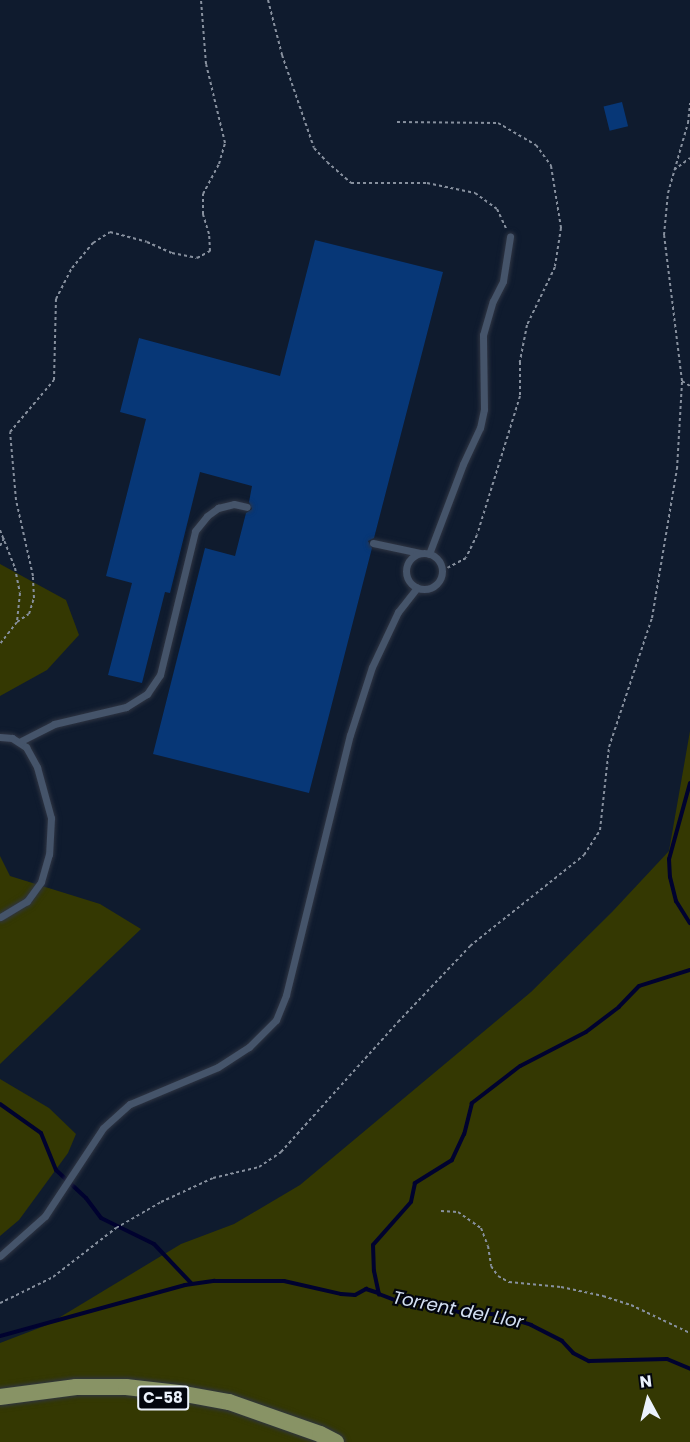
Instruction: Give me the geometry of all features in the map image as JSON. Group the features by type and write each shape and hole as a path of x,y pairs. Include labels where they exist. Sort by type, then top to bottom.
{"main road":[{"name":"C-58","path":"0,1397 76,1387 126,1387 178,1393 229,1402 291,1423 336,1442"},
{"name":"C-58","path":"0,1405 76,1394 125,1394 177,1400 228,1410 320,1442"}],"lane":[{"path":"429,554 463,464 480,428 484,410 483,335 493,301 503,281 510,237"},
{"path":"20,742 54,724 126,707 143,698 160,675 195,531 207,516 218,508 234,504 248,507"},
{"path":"373,543 429,554 438,560 442,571 434,586 429,589 417,588 408,581 405,569 410,559 420,553"},
{"path":"0,1256 45,1215 103,1128 130,1104 218,1067 249,1047 276,1020 286,995 350,735 372,667 398,612 417,588"},
{"path":"0,737 12,738 26,747 37,767 51,818 50,854 41,882 27,901 0,917"}],"path":[{"path":"0,644 17,622 29,614 34,598 33,576 16,500 9,432 54,380 56,299 72,268 93,243 110,232 147,242 172,253 197,258 210,251 210,234 203,214 203,194 219,164 225,143 206,64 201,0"},
{"path":"268,0 282,56 314,148 327,162 351,183 427,183 475,193 497,209 510,237"},
{"path":"0,1303 53,1277 116,1228 161,1202 213,1178 259,1167 281,1152 470,946 584,855 600,830 609,747 652,618 677,469 682,381 664,235 668,193 688,123 690,103"},
{"path":"397,122 498,123 536,145 551,166 561,228 555,267 527,325 520,362 520,396 477,536 466,558 442,571"},
{"path":"675,170 690,158"},
{"path":"682,381 690,386"},
{"path":"0,530 20,593 17,622"},
{"path":"0,546 4,537"},
{"path":"441,1211 458,1212 481,1228 488,1246 491,1266 498,1276 509,1282 561,1287 603,1296 631,1305 690,1333"}],"green space":[{"path":"0,564 66,600 79,635 47,670 0,696"},
{"path":"690,731 690,1442 0,1442 0,1343 47,1325 181,1244 234,1224 300,1185 531,992 612,912 669,851"},
{"path":"0,856 10,876 100,904 141,929 0,1064"},
{"path":"0,1079 49,1108 76,1134 68,1153 19,1220 0,1236"}],"building":[{"path":"622,102 628,126 610,131 604,107"},
{"path":"315,240 443,272 374,538 368,541 372,548 309,793 153,754 205,548 235,556 246,513 252,509 249,502 252,486 200,472 170,593 165,592 142,683 108,675 132,583 106,576 146,419 120,412 139,338 280,376"}],"waterway":[{"name":"Torrent del Llor","path":"690,783 669,859 670,877 676,901 690,923"},
{"name":"Torrent del Llor","path":"690,970 639,986 619,1007 586,1032 520,1066 472,1103 464,1134 452,1160 415,1183 411,1202 373,1245 374,1271 379,1294 400,1302 426,1302 462,1313 496,1314 531,1325 562,1341 573,1353 589,1361 667,1359 690,1369"},
{"path":"0,1104 41,1133 56,1170 86,1198 101,1218 154,1244 191,1283"},
{"path":"0,1336 185,1285 215,1281 284,1281 341,1294 355,1295 366,1289 378,1293"}]}
